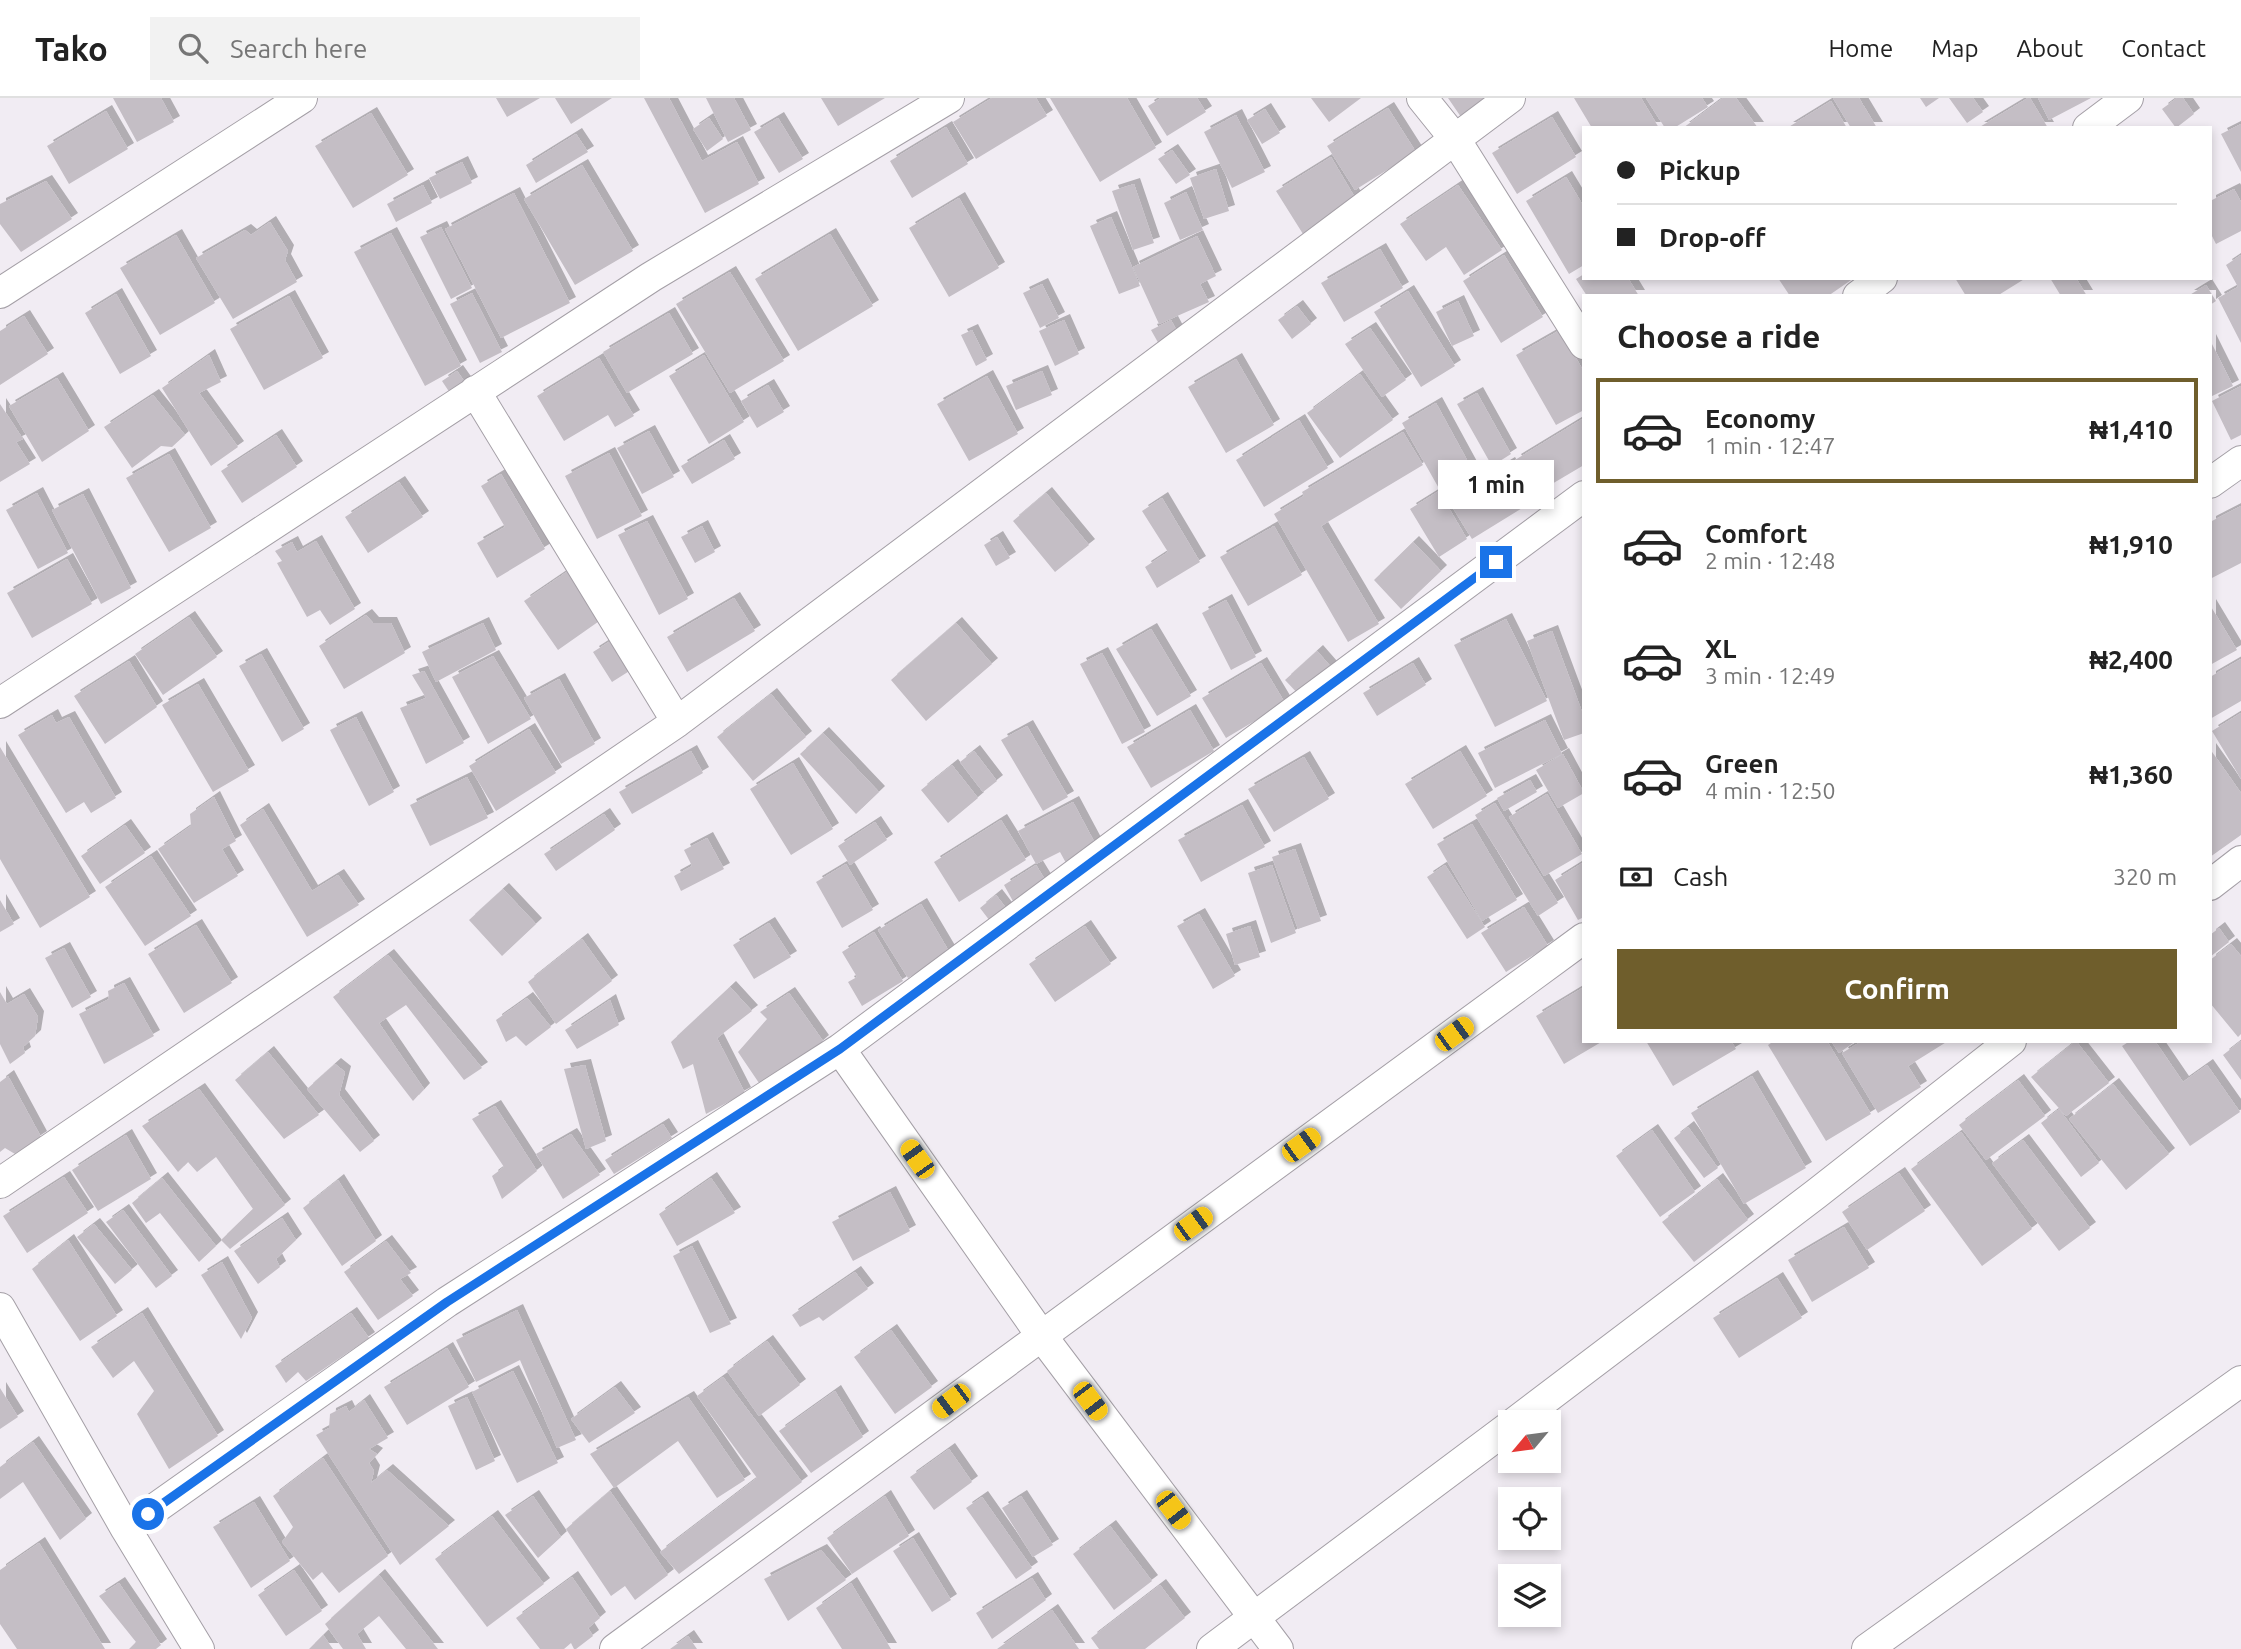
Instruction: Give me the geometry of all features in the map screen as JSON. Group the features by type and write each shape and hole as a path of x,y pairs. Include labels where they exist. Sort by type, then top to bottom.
{"street":[{"path":"0,293 302,98"},
{"path":"0,703 651,277 949,98"},
{"path":"1422,98 1455,139 1582,341"},
{"path":"0,1183 677,722 1510,98"},
{"path":"2091,126 2128,98"},
{"path":"1861,294 1879,280"},
{"path":"475,391 677,722"},
{"path":"2212,482 2241,461"},
{"path":"126,1529 447,1302 840,1049 1582,497"},
{"path":"2212,884 2241,862"},
{"path":"615,1649 1582,939"},
{"path":"1531,1410 1816,1194 2008,1043"},
{"path":"840,1049 1041,1335 1278,1649"},
{"path":"0,1308 126,1529 199,1649"},
{"path":"1867,1649 2241,1381"},
{"path":"1212,1649 1498,1435"}],"building":[{"path":"113,98 161,98 174,122 137,142"},
{"path":"496,98 540,98 507,117"},
{"path":"555,98 612,98 571,124"},
{"path":"644,98 669,98 702,161 737,142 759,184 705,213"},
{"path":"706,98 734,98 751,130 728,142"},
{"path":"821,98 885,98 838,126"},
{"path":"992,98 1036,98 1047,116 976,159 953,122"},
{"path":"1050,98 1127,98 1156,148 1100,182"},
{"path":"1161,98 1197,98 1206,112 1167,136 1148,106"},
{"path":"1311,98 1361,98 1329,122"},
{"path":"1448,98 1489,98 1461,117"},
{"path":"1574,98 1641,98 1658,126 1591,126"},
{"path":"1646,98 1702,98 1708,107 1677,126 1664,126"},
{"path":"1723,98 1736,98 1757,126 1686,126"},
{"path":"1833,98 1859,98 1876,126 1850,126"},
{"path":"1920,98 1939,98 1926,107"},
{"path":"1949,98 1973,98 1983,112 1967,123"},
{"path":"2030,98 2047,126 1981,126"},
{"path":"2038,98 2091,98 2049,120"},
{"path":"2177,98 2183,98 2194,114 2179,126 2175,126 2162,109"},
{"path":"1831,101 1846,126 1790,126"},
{"path":"1388,108 1416,152 1355,190 1327,146"},
{"path":"1265,109 1280,133 1262,144 1247,120"},
{"path":"106,111 128,149 69,184 47,146"},
{"path":"371,113 408,175 353,208 315,146"},
{"path":"1236,115 1265,172 1232,188 1204,132"},
{"path":"1552,117 1576,157 1517,194 1492,153"},
{"path":"709,118 723,139 707,151 693,129"},
{"path":"778,118 803,159 779,173 754,132"},
{"path":"2241,124 2241,172 2221,134"},
{"path":"946,127 968,164 912,198 890,161"},
{"path":"576,134 588,152 536,183 526,165"},
{"path":"1172,150 1190,175 1176,184 1158,159"},
{"path":"1331,157 1357,201 1303,234 1276,191"},
{"path":"462,162 472,183 440,199 429,178"},
{"path":"582,165 633,251 575,285 524,199"},
{"path":"1216,169 1229,211 1204,219 1190,178"},
{"path":"1566,177 1582,204 1582,266 1569,274 1526,201"},
{"path":"46,181 72,219 21,252 0,224 0,204"},
{"path":"1134,184 1154,243 1133,250 1112,191"},
{"path":"423,185 432,203 396,222 387,204"},
{"path":"1458,185 1502,250 1464,275 1446,247 1426,261 1400,224"},
{"path":"2234,189 2241,202 2241,231 2216,244 2212,236 2212,200"},
{"path":"1186,192 1203,230 1180,240 1164,203"},
{"path":"514,193 570,303 501,338 445,229"},
{"path":"959,198 999,268 949,297 909,228"},
{"path":"1111,217 1140,286 1119,294 1090,226"},
{"path":"270,222 288,251 285,260 297,282 233,319 196,258 245,230 251,235"},
{"path":"441,227 472,288 451,299 420,237"},
{"path":"391,233 461,366 425,386 354,252"},
{"path":"830,234 873,306 798,351 755,279"},
{"path":"176,235 215,303 160,335 120,268"},
{"path":"1197,236 1216,276 1200,284 1209,302 1159,324 1133,267"},
{"path":"1380,249 1403,288 1344,322 1321,283"},
{"path":"1504,255 1543,317 1501,343 1463,281"},
{"path":"2241,255 2241,343 2218,298 2238,287 2226,265"},
{"path":"730,272 784,361 730,393 676,304"},
{"path":"1582,275 1582,280 1629,280 1638,294 1586,294 1576,279"},
{"path":"1779,280 1851,280 1831,294 1789,294"},
{"path":"1956,280 2023,280 2000,294 1965,294"},
{"path":"2051,280 2077,280 2086,294 2060,294"},
{"path":"1042,284 1059,318 1040,328 1023,293"},
{"path":"2206,285 2212,294 2191,294"},
{"path":"1408,291 1455,366 1421,387 1374,312"},
{"path":"472,293 502,352 480,363 450,304"},
{"path":"116,294 151,356 120,374 85,313"},
{"path":"289,296 323,358 264,390 230,329"},
{"path":"1458,301 1474,336 1452,346 1436,312"},
{"path":"1297,306 1311,324 1292,339 1278,320"},
{"path":"669,313 693,354 627,393 603,352"},
{"path":"24,316 48,354 0,385 0,331"},
{"path":"1064,320 1079,354 1055,366 1039,331"},
{"path":"1171,320 1180,337 1160,346 1151,330"},
{"path":"1370,328 1406,380 1382,397 1345,344"},
{"path":"972,330 987,360 976,366 961,335"},
{"path":"1560,330 1582,368 1582,411 1556,425 1516,355"},
{"path":"2212,344 2233,386 2212,396"},
{"path":"209,355 221,382 199,393 238,447 211,466 162,388"},
{"path":"704,355 744,422 709,444 669,376"},
{"path":"599,358 634,416 615,427 608,415 564,441 537,396"},
{"path":"1236,359 1274,425 1226,453 1188,387"},
{"path":"457,371 469,388 454,399 442,381"},
{"path":"1042,371 1052,395 1016,410 1006,386"},
{"path":"1360,374 1393,420 1340,458 1307,413"},
{"path":"987,376 1018,434 969,461 937,404"},
{"path":"57,378 89,431 42,462 9,406"},
{"path":"768,385 784,412 757,428 741,401"},
{"path":"2241,386 2241,435 2231,440 2212,401"},
{"path":"1477,393 1511,454 1492,466 1457,404"},
{"path":"153,395 185,435 172,447 161,446 132,468 104,427"},
{"path":"1436,403 1473,471 1441,492 1402,423"},
{"path":"0,404 23,439 16,442 30,464 0,482"},
{"path":"1582,419 1582,466 1535,494 1515,460"},
{"path":"1299,420 1328,468 1264,507 1236,460"},
{"path":"649,431 674,477 642,494 617,448"},
{"path":"1403,432 1423,465 1321,526 1379,624 1348,642 1274,514 1304,496 1302,492"},
{"path":"276,435 297,467 242,503 221,471"},
{"path":"724,440 735,459 692,484 681,466"},
{"path":"609,453 642,516 597,539 565,476"},
{"path":"169,454 211,528 169,552 126,478"},
{"path":"1509,463 1532,502 1472,539 1448,500"},
{"path":"501,474 545,549 497,578 477,543 505,527 481,486"},
{"path":"399,482 423,517 368,553 345,517"},
{"path":"1439,491 1467,539 1439,557 1410,509"},
{"path":"37,493 68,553 38,569 6,510"},
{"path":"1046,493 1089,545 1055,572 1013,521"},
{"path":"83,494 131,588 101,604 52,510"},
{"path":"1162,498 1200,562 1157,588 1145,567 1168,552 1142,511"},
{"path":"2241,506 2241,563 2212,578 2212,521"},
{"path":"647,521 688,599 659,615 618,535"},
{"path":"702,526 715,552 695,563 681,537"},
{"path":"1274,526 1302,575 1248,606 1220,557"},
{"path":"997,537 1010,558 996,566 984,545"},
{"path":"316,541 355,609 330,625 320,610 307,617 277,563 282,561 275,551 292,542 297,552"},
{"path":"1413,542 1441,571 1401,609 1374,580"},
{"path":"67,559 92,604 32,638 7,593"},
{"path":"571,569 605,617 558,650 524,601"},
{"path":"734,598 755,631 687,672 667,637"},
{"path":"1226,600 1256,657 1231,670 1202,613"},
{"path":"2212,608 2237,650 2212,664"},
{"path":"366,615 373,623 391,623 405,653 344,689 319,646"},
{"path":"189,617 217,657 163,695 135,654"},
{"path":"1506,619 1547,701 1495,727 1454,645"},
{"path":"483,623 496,650 436,682 422,652"},
{"path":"956,623 992,664 926,721 891,680"},
{"path":"1151,629 1191,696 1157,716 1116,649"},
{"path":"1552,631 1582,712 1582,734 1564,740 1527,641"},
{"path":"612,640 631,670 612,682 593,652"},
{"path":"1317,651 1331,667 1300,696 1285,680"},
{"path":"1102,653 1145,732 1122,744 1080,664"},
{"path":"261,654 304,729 282,742 239,666"},
{"path":"493,656 531,719 488,744 452,677"},
{"path":"2241,659 2241,701 2212,718 2212,676"},
{"path":"129,661 157,707 105,744 74,696"},
{"path":"1261,663 1285,703 1226,738 1202,698"},
{"path":"1413,663 1426,685 1377,716 1363,693"},
{"path":"424,671 464,743 426,764 400,708 426,698 412,675"},
{"path":"559,679 595,744 561,764 524,698"},
{"path":"198,684 249,771 213,792 162,705"},
{"path":"771,694 806,737 753,781 717,737"},
{"path":"1190,710 1214,751 1151,788 1127,747"},
{"path":"2241,713 2241,779 2212,731"},
{"path":"52,715 56,723 69,717 116,798 91,813 84,802 66,813 18,735"},
{"path":"356,717 394,792 369,806 330,730"},
{"path":"1545,720 1562,754 1495,788 1478,753"},
{"path":"1027,726 1068,797 1043,811 1001,740"},
{"path":"529,729 556,773 496,811 469,766"},
{"path":"823,733 879,792 856,814 800,754"},
{"path":"0,747 90,897 40,928 0,859"},
{"path":"691,751 703,773 632,814 619,792"},
{"path":"974,751 997,781 983,792 960,762"},
{"path":"1460,751 1487,796 1433,829 1405,784"},
{"path":"2212,752 2241,793 2241,835 2212,856"},
{"path":"1563,754 1582,794 1558,808 1536,770"},
{"path":"1304,757 1329,799 1274,832 1248,789"},
{"path":"793,763 833,829 791,855 750,789"},
{"path":"952,765 978,798 948,823 921,790"},
{"path":"467,777 488,818 430,846 410,805"},
{"path":"1530,780 1537,792 1504,811 1497,798"},
{"path":"1547,794 1582,854 1544,876 1509,817"},
{"path":"214,797 236,841 222,849 238,876 194,903 158,849 191,826 190,814"},
{"path":"1073,802 1097,847 1066,863 1060,852 1036,864 1018,831"},
{"path":"1495,803 1558,903 1538,916 1475,815"},
{"path":"1242,805 1265,847 1201,882 1178,840"},
{"path":"263,809 312,891 338,875 359,905 307,937 240,825"},
{"path":"604,814 615,830 556,871 544,854"},
{"path":"1001,820 1026,860 959,902 934,862"},
{"path":"875,822 887,840 850,865 838,846"},
{"path":"1472,824 1517,900 1482,921 1437,844"},
{"path":"125,825 145,853 100,884 81,856"},
{"path":"707,838 724,869 681,891 674,876 692,866 684,850"},
{"path":"1295,849 1321,921 1298,929 1272,857"},
{"path":"151,856 191,916 145,946 105,887"},
{"path":"1582,863 1582,918 1578,920 1555,880"},
{"path":"846,864 873,910 842,928 816,882"},
{"path":"1036,865 1047,883 1014,903 1004,885"},
{"path":"1272,865 1296,933 1271,943 1248,873"},
{"path":"1445,865 1485,927 1467,939 1427,877"},
{"path":"503,889 536,924 502,956 469,920"},
{"path":"996,895 1009,912 993,925 980,908"},
{"path":"0,900 14,924 0,932"},
{"path":"921,904 950,953 908,978 878,930"},
{"path":"1524,907 1548,946 1506,972 1481,933"},
{"path":"1199,914 1235,976 1213,989 1177,926"},
{"path":"769,923 791,957 754,979 733,945"},
{"path":"196,925 232,983 184,1013 148,954"},
{"path":"1085,926 1111,964 1055,1002 1029,964"},
{"path":"1250,926 1260,957 1235,965 1226,934"},
{"path":"2219,928 2229,942 2212,955 2212,933"},
{"path":"874,932 903,981 862,1006 848,982 857,977 842,952"},
{"path":"582,939 612,981 556,1024 528,982"},
{"path":"2231,944 2241,956 2241,1034 2238,1037 2212,1005 2212,958"},
{"path":"64,948 91,997 72,1008 45,958"},
{"path":"388,955 482,1068 464,1080 406,1005 379,1023 424,1089 413,1101 333,997"},
{"path":"124,983 154,1036 104,1064 79,1014 109,999 108,991"},
{"path":"730,987 752,1011 717,1038 745,1093 706,1114 693,1064 683,1069 671,1042"},
{"path":"1582,988 1582,1043 1600,1043 1564,1064 1536,1016"},
{"path":"0,992 7,1004 24,994 38,1017 35,1036 23,1047 25,1053 10,1064 0,1044"},
{"path":"789,993 823,1041 788,1072 759,1083 738,1052 767,1019 760,1012"},
{"path":"527,998 551,1027 526,1046 516,1036 506,1042 496,1020"},
{"path":"610,1000 619,1025 577,1049 565,1030"},
{"path":"2241,1041 2241,1080 2223,1055"},
{"path":"1647,1043 1732,1043 1736,1049 1673,1086"},
{"path":"1828,1043 1871,1114 1826,1141 1768,1045"},
{"path":"1832,1043 1853,1043 1839,1053"},
{"path":"1859,1043 1945,1043 1908,1066 1921,1087 1878,1113 1842,1053"},
{"path":"2074,1043 2078,1043 2109,1083 2066,1116 2031,1077"},
{"path":"2127,1043 2156,1043 2183,1082 2207,1065 2240,1112 2190,1146 2122,1046"},
{"path":"268,1052 319,1115 284,1139 235,1080"},
{"path":"335,1064 345,1072 339,1095 374,1141 360,1152 307,1089"},
{"path":"585,1065 606,1141 586,1149 564,1069"},
{"path":"8,1076 41,1137 15,1154 5,1148 0,1152 0,1082"},
{"path":"1752,1076 1806,1168 1744,1204 1691,1113"},
{"path":"2018,1080 2045,1116 1986,1160 1959,1125"},
{"path":"2113,1084 2169,1154 2126,1190 2069,1119"},
{"path":"199,1089 285,1205 230,1249 221,1240 253,1209 216,1157 197,1172 188,1162 178,1172 142,1126"},
{"path":"495,1106 537,1171 502,1199 492,1176 504,1167 472,1119"},
{"path":"2059,1109 2099,1163 2081,1177 2041,1123"},
{"path":"663,1124 672,1138 614,1174 605,1160"},
{"path":"1688,1127 1718,1168 1704,1178 1674,1138"},
{"path":"1652,1130 1695,1192 1660,1217 1616,1156"},
{"path":"1961,1132 2032,1229 1982,1266 1911,1169"},
{"path":"571,1134 600,1175 563,1199 536,1154"},
{"path":"126,1135 151,1179 98,1211 72,1170"},
{"path":"2023,1140 2090,1228 2059,1251 1992,1163"},
{"path":"1899,1173 1925,1211 1867,1250 1842,1212"},
{"path":"64,1177 88,1213 27,1253 3,1216"},
{"path":"162,1178 216,1246 199,1262 160,1213 146,1223 132,1203"},
{"path":"711,1178 735,1213 677,1246 659,1214"},
{"path":"1717,1179 1748,1220 1694,1262 1662,1222"},
{"path":"338,1180 376,1241 342,1266 303,1208"},
{"path":"890,1192 910,1231 853,1261 832,1222"},
{"path":"123,1210 172,1276 156,1288 106,1222"},
{"path":"282,1218 296,1240 276,1259 280,1267 258,1284 234,1251"},
{"path":"94,1224 132,1270 115,1284 77,1237"},
{"path":"1844,1227 1869,1268 1812,1302 1788,1260"},
{"path":"68,1240 117,1316 80,1341 32,1269"},
{"path":"386,1241 411,1273 400,1279 413,1296 378,1320 344,1272"},
{"path":"692,1246 731,1324 710,1333 673,1256"},
{"path":"222,1262 252,1318 241,1339 201,1275"},
{"path":"855,1272 868,1289 823,1321 819,1317 800,1327 792,1315"},
{"path":"1777,1278 1802,1318 1739,1358 1713,1318"},
{"path":"517,1310 576,1440 557,1448 520,1360 476,1382 456,1340"},
{"path":"142,1313 218,1436 169,1469 137,1414 154,1391 134,1361 113,1378 91,1347"},
{"path":"351,1313 369,1338 306,1381 298,1372 286,1383 275,1366"},
{"path":"891,1330 932,1387 895,1414 854,1357"},
{"path":"767,1341 800,1385 759,1416 727,1371"},
{"path":"447,1348 469,1387 407,1425 384,1387"},
{"path":"513,1371 558,1463 517,1483 472,1392"},
{"path":"723,1377 802,1482 679,1574 660,1552 757,1478 697,1396"},
{"path":"615,1387 635,1413 589,1443 571,1419"},
{"path":"0,1388 18,1417 0,1429"},
{"path":"835,1391 863,1437 811,1473 779,1431"},
{"path":"467,1397 495,1461 476,1470 448,1406"},
{"path":"688,1397 745,1480 717,1498 678,1441 614,1488 590,1454"},
{"path":"364,1400 388,1438 369,1449 377,1454 369,1463 374,1471 371,1483 387,1470 449,1526 400,1565 316,1435 329,1428 330,1414 346,1406 349,1412"},
{"path":"33,1442 86,1519 60,1540 23,1482 0,1499 0,1467"},
{"path":"949,1449 972,1482 934,1510 910,1477"},
{"path":"323,1458 388,1556 339,1593 322,1572 313,1580 282,1542 293,1527 273,1496"},
{"path":"610,1491 668,1575 635,1600 625,1586 611,1596 566,1529"},
{"path":"533,1496 561,1537 538,1558 505,1515"},
{"path":"885,1496 909,1536 852,1574 827,1538"},
{"path":"1021,1496 1053,1545 1033,1557 1002,1508"},
{"path":"982,1497 1032,1568 1016,1579 966,1508"},
{"path":"254,1502 290,1561 251,1588 213,1527"},
{"path":"492,1516 544,1584 487,1627 435,1559"},
{"path":"1110,1526 1152,1581 1114,1610 1073,1554"},
{"path":"913,1538 951,1600 932,1612 893,1551"},
{"path":"39,1543 105,1649 17,1649 0,1624 0,1570"},
{"path":"821,1550 846,1580 788,1621 764,1579"},
{"path":"294,1570 322,1611 286,1636 258,1595"},
{"path":"379,1575 438,1649 406,1649 379,1616 357,1634 366,1649 343,1649 325,1624"},
{"path":"572,1577 600,1618 588,1628 593,1636 576,1649 571,1643 564,1649 540,1649 516,1618"},
{"path":"1032,1578 1046,1600 992,1639 976,1613"},
{"path":"119,1583 161,1645 156,1649 129,1649 136,1642 99,1596"},
{"path":"851,1583 891,1649 842,1649 816,1608"},
{"path":"1160,1585 1185,1618 1145,1649 1099,1649 1091,1638"},
{"path":"1052,1610 1079,1649 997,1649"},
{"path":"323,1635 333,1649 309,1649"},
{"path":"688,1636 697,1649 670,1649"}],"route":[{"path":"148,1514 447,1302 840,1049 1496,562"}]}
